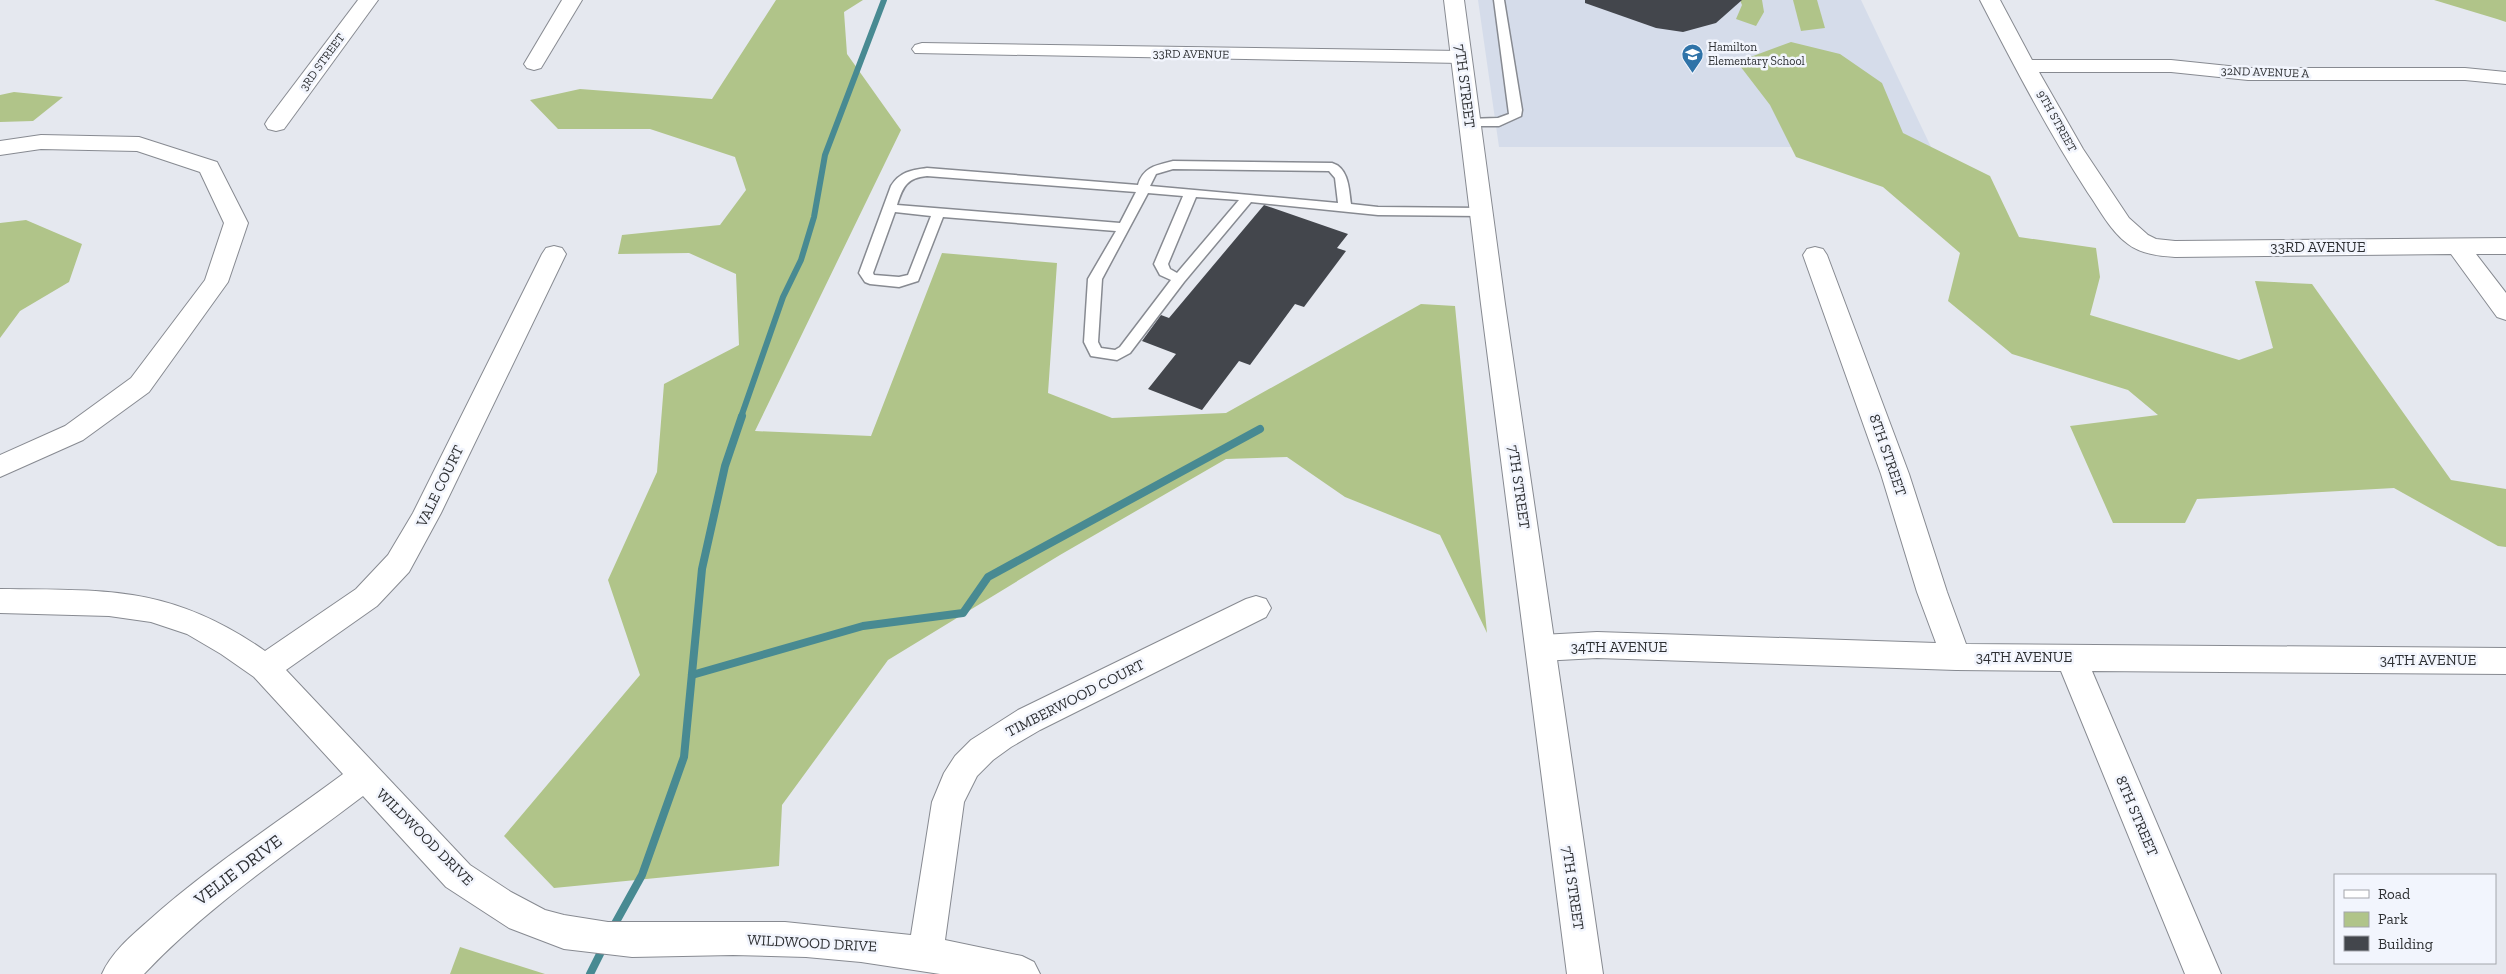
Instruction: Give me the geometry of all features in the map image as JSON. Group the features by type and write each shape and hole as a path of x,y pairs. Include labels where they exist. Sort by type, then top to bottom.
{"street":[{"name":"3RD STREET","path":"276,124 368,0"},
{"path":"534,64 572,0"},
{"name":"7TH STREET","path":"1454,0 1584,974"},
{"name":"9TH STREET","path":"1990,0 2083,168 2134,237"},
{"name":"33RD AVENUE","path":"922,49 1461,57"},
{"name":"32ND AVENUE A","path":"2025,66 2171,66 2248,74 2474,74 2506,78"},
{"path":"0,148 42,142 139,144 209,167 236,223 216,282 140,384 74,433 0,467"},
{"name":"33RD AVENUE","path":"2134,237 2155,248 2175,249 2506,246"},
{"path":"2458,247 2506,311"},
{"name":"VALE COURT","path":"265,668 340,617 392,572 427,513 554,254"},
{"name":"8TH STREET","path":"1815,255 1895,474 1932,592 1956,657"},
{"name":"WILDWOOD DRIVE","path":"0,601 128,606 172,615 213,632 265,668 458,876 485,895 543,926 574,934 638,940 724,938 805,940 885,947 926,953 1022,974"},
{"name":"TIMBERWOOD COURT","path":"926,953 948,802 954,783 982,750 1029,720 1256,608"},
{"name":"34TH AVENUE","path":"1541,648 1597,645 1956,657 2506,661"},
{"name":"8TH STREET","path":"2071,658 2203,974"},
{"name":"VELIE DRIVE","path":"120,974 190,908 265,848 365,776"}],"lane":[{"path":"1470,122 1499,122 1515,116 1516,110 1499,0"},
{"path":"1246,197 1245,201 1179,278 1125,350 1116,355 1096,352 1091,342 1092,290 1095,279 1124,228 1143,190 1146,178 1152,171 1173,165 1332,167 1341,176 1345,207"},
{"path":"939,212 913,278 899,282 870,279 866,272 899,181 906,175 927,172 1246,197 1378,211 1481,212"},
{"path":"1179,278 1165,272 1161,264 1191,193"},
{"path":"890,208 1124,228"}],"shaded area":[{"name":"Hamilton Elementary School","path":"1478,0 1861,0 1931,147 1499,147"}],"green space":[{"path":"776,0 863,0 844,12 847,54 901,130 755,431 871,436 942,253 1057,263 1048,393 1112,418 1226,413 1421,304 1455,306 1487,633 1440,535 1345,497 1287,457 1226,459 1060,555 888,660 782,805 779,866 554,888 504,836 640,675 608,580 657,472 664,384 739,345 736,274 689,253 618,254 622,235 720,225 746,190 735,157 650,129 558,129 530,100 580,89 712,99"},
{"path":"1740,0 1762,0 1764,12 1756,26 1736,19 1742,5"},
{"path":"1793,0 1817,0 1825,28 1801,31"},
{"path":"2434,0 2506,0 2506,22 2497,19"},
{"path":"1791,42 1840,54 1882,83 1903,133 1990,176 2019,237 2096,248 2100,277 2090,315 2239,360 2273,348 2255,281 2312,284 2451,480 2506,489 2506,547 2498,546 2394,488 2197,499 2185,523 2113,523 2070,426 2158,415 2128,390 2012,354 1948,301 1960,253 1883,187 1796,157 1770,105 1737,62"},
{"path":"14,92 63,97 33,121 0,122 0,95"},
{"path":"26,220 82,244 69,282 20,311 0,338 0,223"},
{"path":"460,947 545,974 450,974"}],"building":[{"path":"1585,0 1742,0 1716,23 1683,32 1656,28 1585,3"},
{"path":"1264,205 1348,234 1337,248 1346,251 1304,307 1295,304 1250,365 1239,361 1202,410 1148,389 1176,354 1142,341 1161,315 1169,318"}],"waterway":[{"path":"741,417 783,297 801,260 814,217 825,155 884,0"},
{"path":"612,929 642,875 684,757 702,569 725,466 742,416"},
{"path":"692,675 863,626 963,613 988,577 1260,429"},
{"path":"590,974 605,944"}],"place":[{"name":"Hamilton Elementary School","path":"1692,73"}]}
